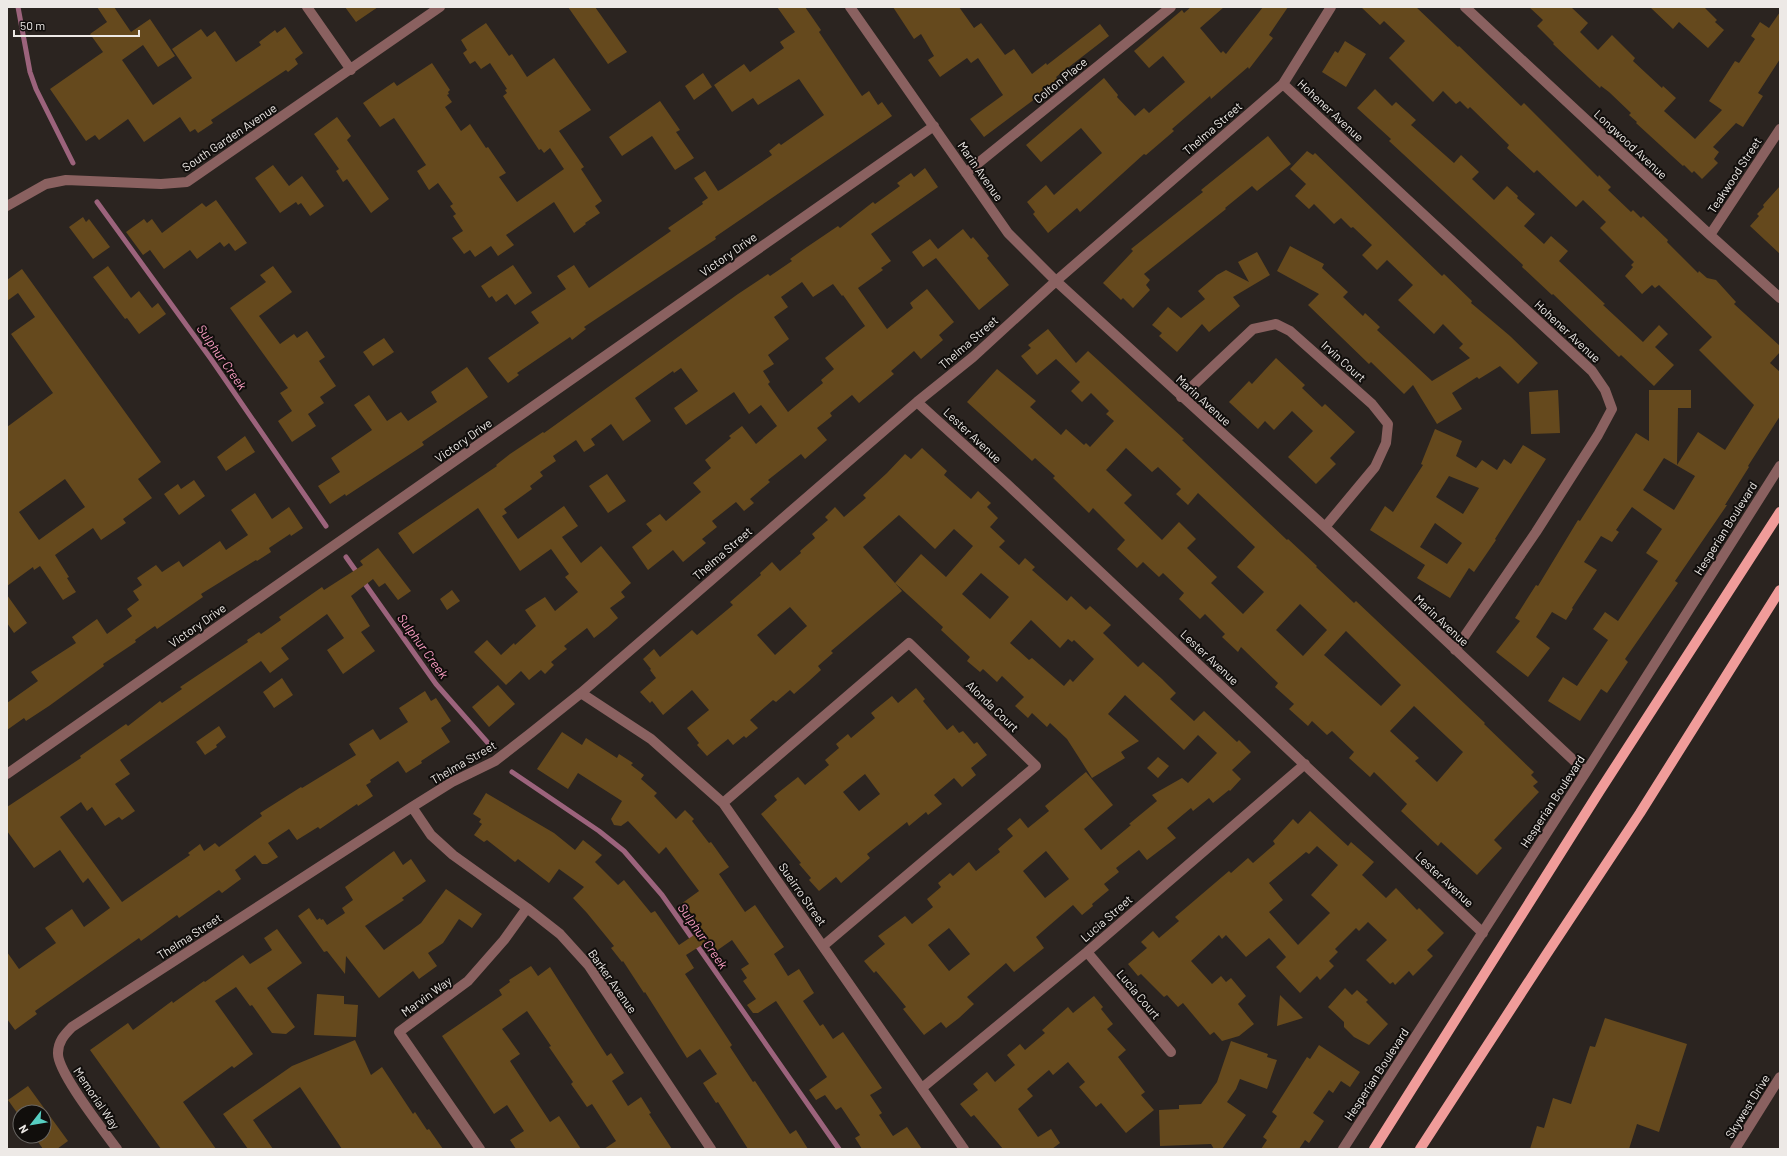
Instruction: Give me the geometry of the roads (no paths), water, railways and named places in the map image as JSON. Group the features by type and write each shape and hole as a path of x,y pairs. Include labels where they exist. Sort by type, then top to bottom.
{"main road":[{"path":"1374,1149 1599,792 1780,512"},
{"path":"1420,1149 1640,813 1780,590"}],"street":[{"path":"307,7 351,70"},
{"name":"South Garden Avenue","path":"7,206 46,184 66,180 161,184 187,182 440,7"},
{"name":"Marin Avenue","path":"850,7 1008,233 1056,281 1181,397 1325,527 1586,772"},
{"name":"Colton Place","path":"966,173 1171,7"},
{"name":"Thelma Street","path":"62,1037 72,1028 412,807 452,782 495,761 581,693 917,402 973,357 1056,281 1284,84 1331,7"},
{"name":"Longwood Avenue","path":"1466,7 1710,235 1780,298"},
{"name":"Hohener Avenue","path":"1284,84 1592,371 1605,390 1612,408 1598,435 1536,532 1455,650"},
{"name":"Victory Drive","path":"7,774 934,126"},
{"name":"Teakwood Street","path":"1710,235 1780,129"},
{"name":"Irvin Court","path":"1181,397 1253,329 1276,324 1290,331 1372,404 1388,424 1386,443 1375,467 1325,527"},
{"name":"Lester Avenue","path":"917,402 1483,933"},
{"name":"Hesperian Boulevard","path":"1343,1149 1483,933 1780,466"},
{"name":"Alonda Court","path":"723,803 909,643 1036,766 823,946"},
{"name":"Sueirro Street","path":"581,693 650,739 723,803 964,1149"},
{"name":"Lucia Street","path":"922,1088 1087,952 1304,764"},
{"name":"Barker Avenue","path":"412,807 431,835 453,855 527,908 560,934 589,966 711,1149"},
{"name":"Marvin Way","path":"480,1149 399,1032 468,981 504,940 527,908"},
{"name":"Lucia Court","path":"1087,952 1171,1052"},
{"name":"Memorial Way","path":"62,1037 58,1054 65,1075 117,1149"},
{"name":"Skywest Drive","path":"1735,1149 1780,1077"}],"waterway":[{"name":"Sulphur Creek","path":"18,7 30,72 36,89 73,163"},
{"name":"Sulphur Creek","path":"97,202 211,359 326,526"},
{"name":"Sulphur Creek","path":"346,557 436,684 488,743"},
{"name":"Sulphur Creek","path":"512,772 599,831 624,851 662,895 839,1149"}]}
